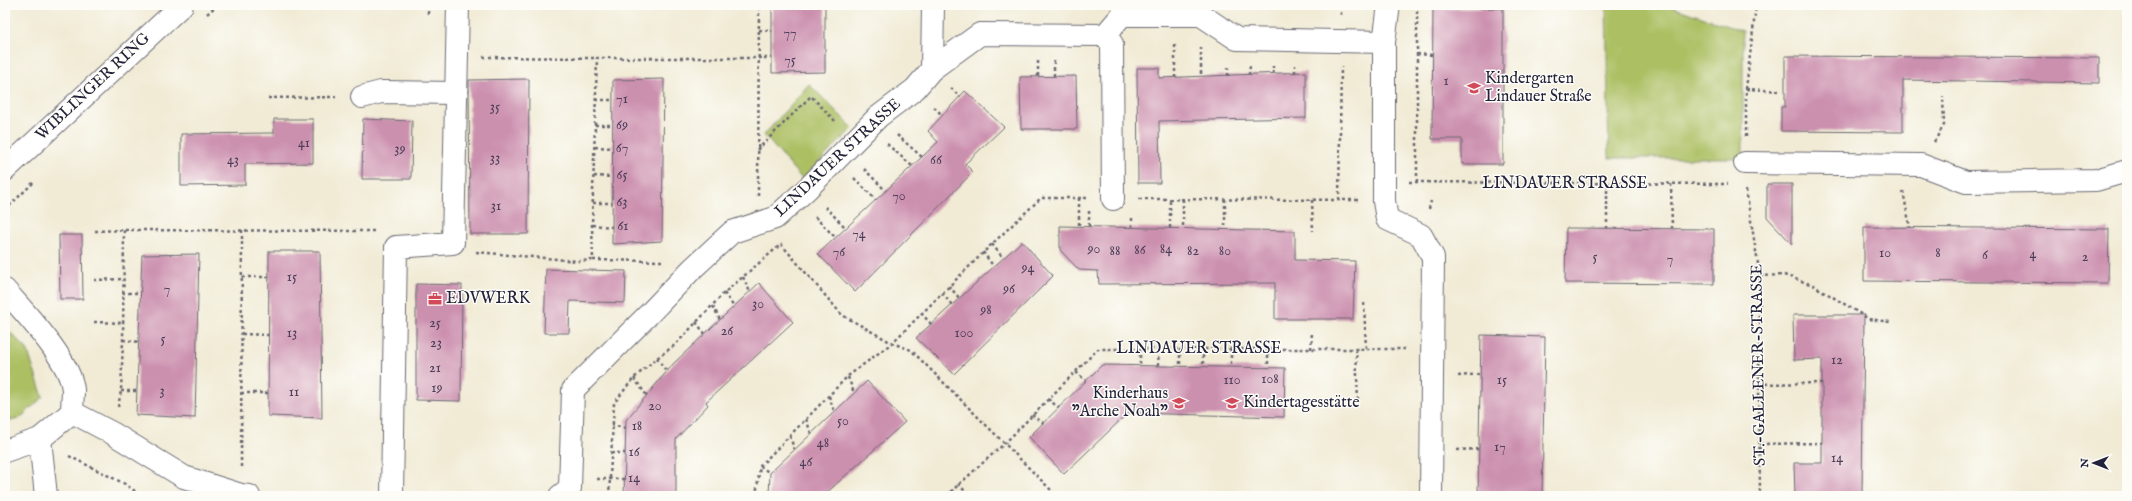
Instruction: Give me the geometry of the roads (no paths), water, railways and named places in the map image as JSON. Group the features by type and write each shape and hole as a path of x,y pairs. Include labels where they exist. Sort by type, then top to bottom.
{"street":[{"name":"WIBLINGER RING","path":"5,170 182,5"},
{"path":"392,496 396,247 453,243 458,5"},
{"path":"932,69 933,5"},
{"path":"1388,6 1384,42 1384,191 1387,219 1421,234 1433,257 1430,496"},
{"path":"1113,198 1112,44 1105,35 1122,15 1201,15 1237,39 1384,42"},
{"name":"LINDAUER STRASSE","path":"560,496 570,488 573,390 692,269 732,232 766,221 797,199 862,134 915,89 932,69 980,34 1105,35"},
{"path":"362,97 381,92 456,93"},
{"path":"1745,163 1803,167 1922,165 1966,182 2096,180 2127,171"},
{"path":"5,290 43,333 64,365 73,389 72,412 40,443 5,451"},
{"path":"72,412 112,433 184,477 245,496"},
{"path":"40,443 46,496"}],"place":[{"name":"Kindergarten Lindauer Straße","path":"1474,88"},
{"name":"EDVWERK","path":"435,299"},
{"name":"Kinderhaus \"Arche Noah\"","path":"1179,403"},
{"name":"Kindertagesstätte","path":"1232,403"}]}
